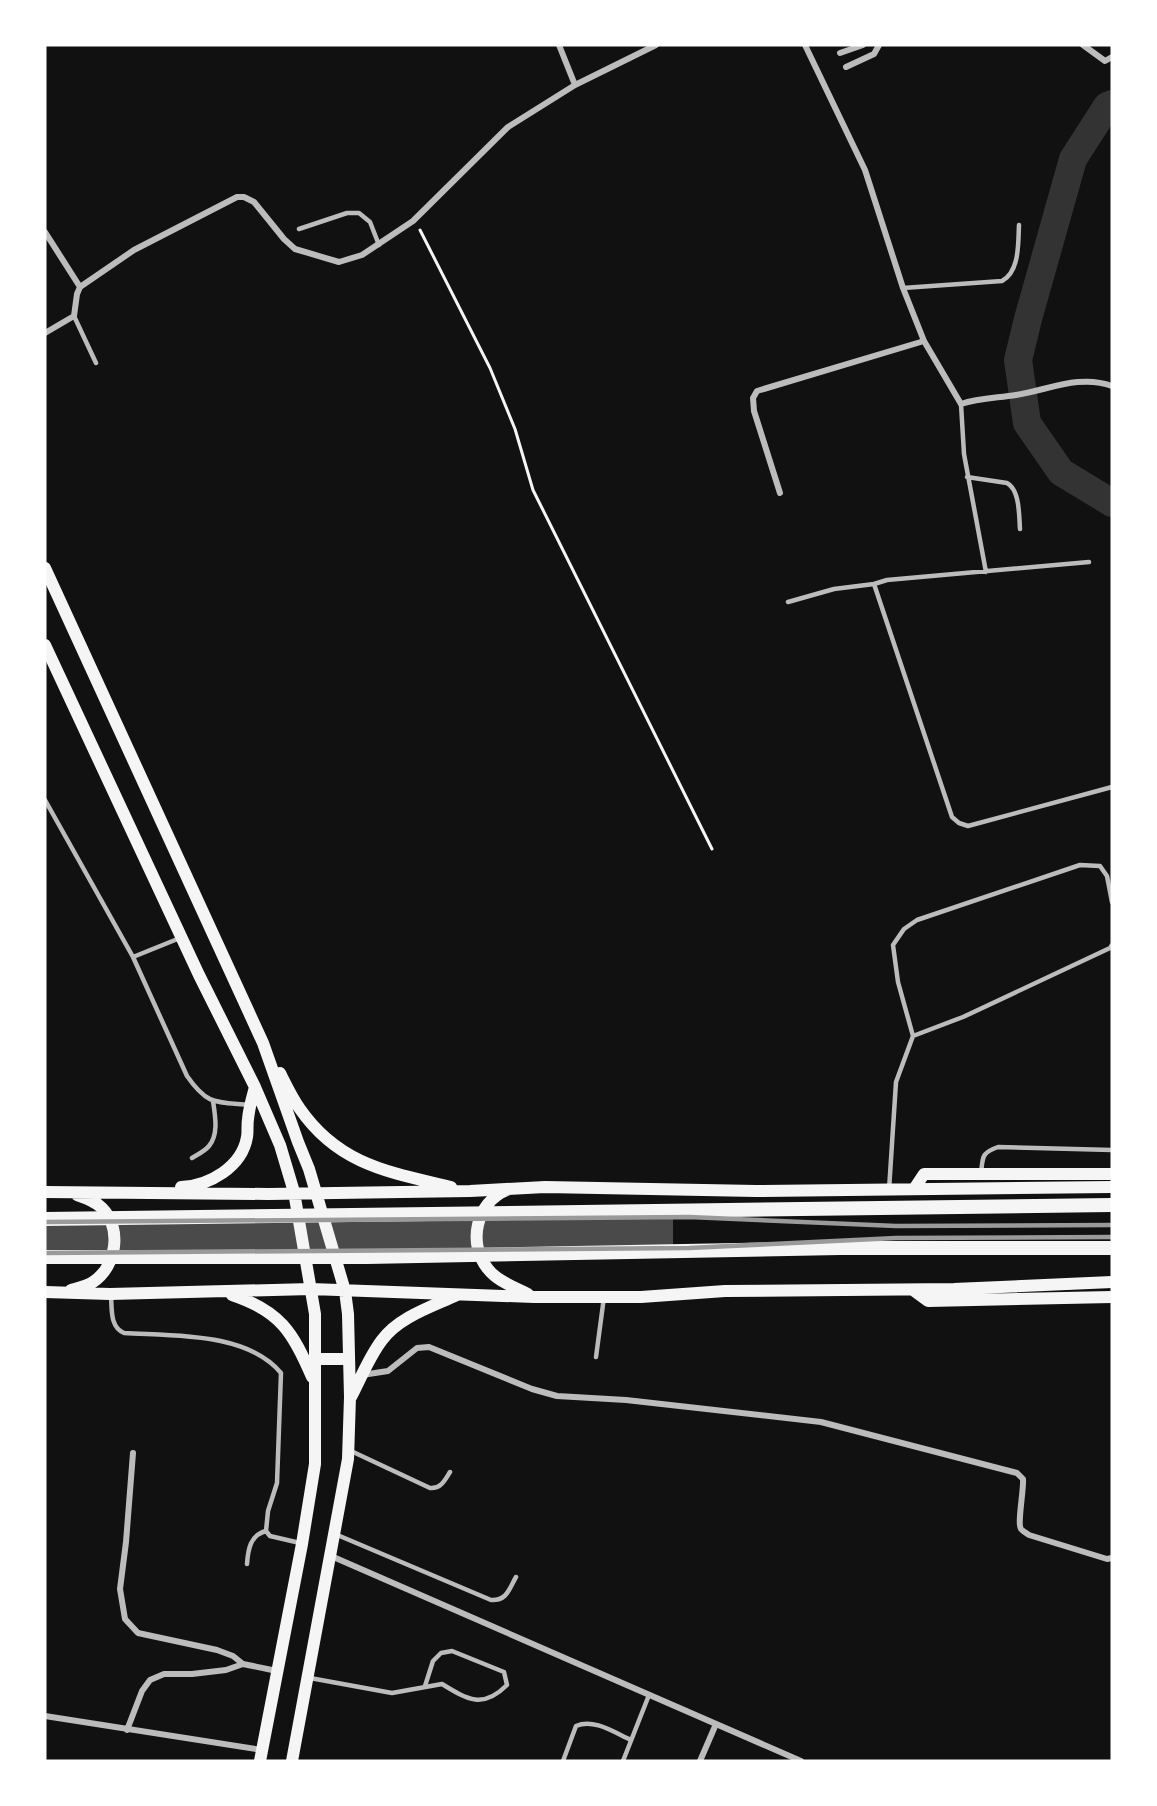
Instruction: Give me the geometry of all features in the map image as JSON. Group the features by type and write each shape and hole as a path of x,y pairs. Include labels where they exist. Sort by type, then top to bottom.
{"main road":[{"path":"45,568 263,1043 299,1109 320,1133 344,1153 377,1169 470,1191"},
{"path":"45,645 255,1087 280,1145 294,1192 315,1314 315,1464 261,1756"},
{"path":"263,1043 316,1192 345,1291 348,1314 350,1397 348,1450 335,1534 292,1761"},
{"path":"124,1193 193,1186 220,1176 239,1156 248,1138 250,1105 255,1087"},
{"path":"914,1189 924,1174 1112,1174"},
{"path":"524,1187 504,1191 489,1202 478,1220 476,1231 479,1255 489,1270 506,1284 534,1297"},
{"path":"45,1192 470,1191 524,1187 756,1191 1112,1187"},
{"path":"48,1292 69,1291 93,1282 106,1269 112,1257 115,1240 113,1227 102,1208 89,1199 71,1193 58,1192"},
{"path":"45,1218 1112,1205"},
{"path":"45,1257 367,1257 840,1248 1112,1248"},
{"path":"48,1292 110,1294 311,1289 534,1297 641,1297 725,1291 913,1290 1112,1282"},
{"path":"913,1290 928,1301 1112,1297"},
{"path":"222,1292 266,1309 282,1323 295,1341 314,1381"},
{"path":"350,1397 383,1338 404,1320 458,1294"},
{"path":"314,1359 349,1359"}],"street":[{"path":"559,45 575,85"},
{"path":"45,333 74,316 80,287 134,250 237,197 244,197 254,202 295,249 339,262 362,255 413,221 508,127 575,85 656,45"},
{"path":"805,45 865,171 903,288 924,341 961,404 975,399 1048,389 1072,382 1101,382 1112,386"},
{"path":"840,53 863,45"},
{"path":"846,67 874,54 877,45"},
{"path":"1083,45 1105,61 1112,57"},
{"path":"815,63 823,60"},
{"path":"821,77 830,74"},
{"path":"45,232 80,287"},
{"path":"780,493 754,411 753,398 757,391 924,341"},
{"path":"362,1375 388,1371 417,1348 429,1347 532,1389 556,1396 626,1400 832,1425 1017,1473 1023,1479 1024,1492 1018,1523 1021,1530 1029,1535 1107,1559 1112,1558"},
{"path":"133,1453 120,1589 125,1619 138,1633 217,1650 233,1656 243,1664 277,1671"},
{"path":"331,1556 801,1761"},
{"path":"128,1730 142,1691 150,1680 164,1674 192,1674 226,1670 243,1664"},
{"path":"45,1716 261,1756"},
{"path":"700,1761 716,1724"}],"lane":[{"path":"299,229 347,213 359,213 370,222 378,245"},
{"path":"903,288 1002,281 1009,278 1016,257 1019,225"},
{"path":"74,316 96,363"},
{"path":"961,404 967,477 986,572"},
{"path":"967,477 1007,483 1012,486 1016,494 1020,529"},
{"path":"788,602 834,589 887,580 1089,562"},
{"path":"874,584 952,817 959,824 968,826 1112,787"},
{"path":"45,800 133,957 188,1076 199,1092 213,1101 250,1105"},
{"path":"889,1190 896,1082 913,1036 898,982 893,945 904,929 917,920 1080,865 1100,866 1107,876 1112,902"},
{"path":"133,957 182,937"},
{"path":"913,1036 963,1017 1110,948 1112,945"},
{"path":"192,1158 209,1146 215,1133 216,1118 213,1101"},
{"path":"981,1174 983,1155 998,1147 1112,1149"},
{"path":"110,1294 114,1324 124,1333 208,1338 235,1344 266,1358 281,1373 277,1484 268,1511 266,1531 270,1536 302,1544"},
{"path":"596,1357 604,1297"},
{"path":"348,1450 430,1488 441,1485 450,1472"},
{"path":"247,1564 250,1545 254,1538 266,1531"},
{"path":"335,1534 491,1600 505,1598 516,1577"},
{"path":"309,1678 392,1693 442,1684 459,1694 484,1701 497,1695 507,1685 504,1672 452,1651 441,1653 433,1661 425,1686"},
{"path":"623,1761 649,1695"},
{"path":"563,1761 576,1726 583,1723 591,1722 631,1740"}],"path":[{"path":"413,221 422,232 490,368 515,429 533,490 712,849"}],"building":[{"path":"673,1211 673,1256 45,1261 45,1216"}],"waterway":[{"path":"1112,104 1107,106 1073,159 1018,360 1027,423 1061,472 1112,503"}],"railway":[{"path":"45,1222 689,1217 896,1226 1112,1225"},
{"path":"45,1253 689,1248 896,1238 1112,1237"}]}
